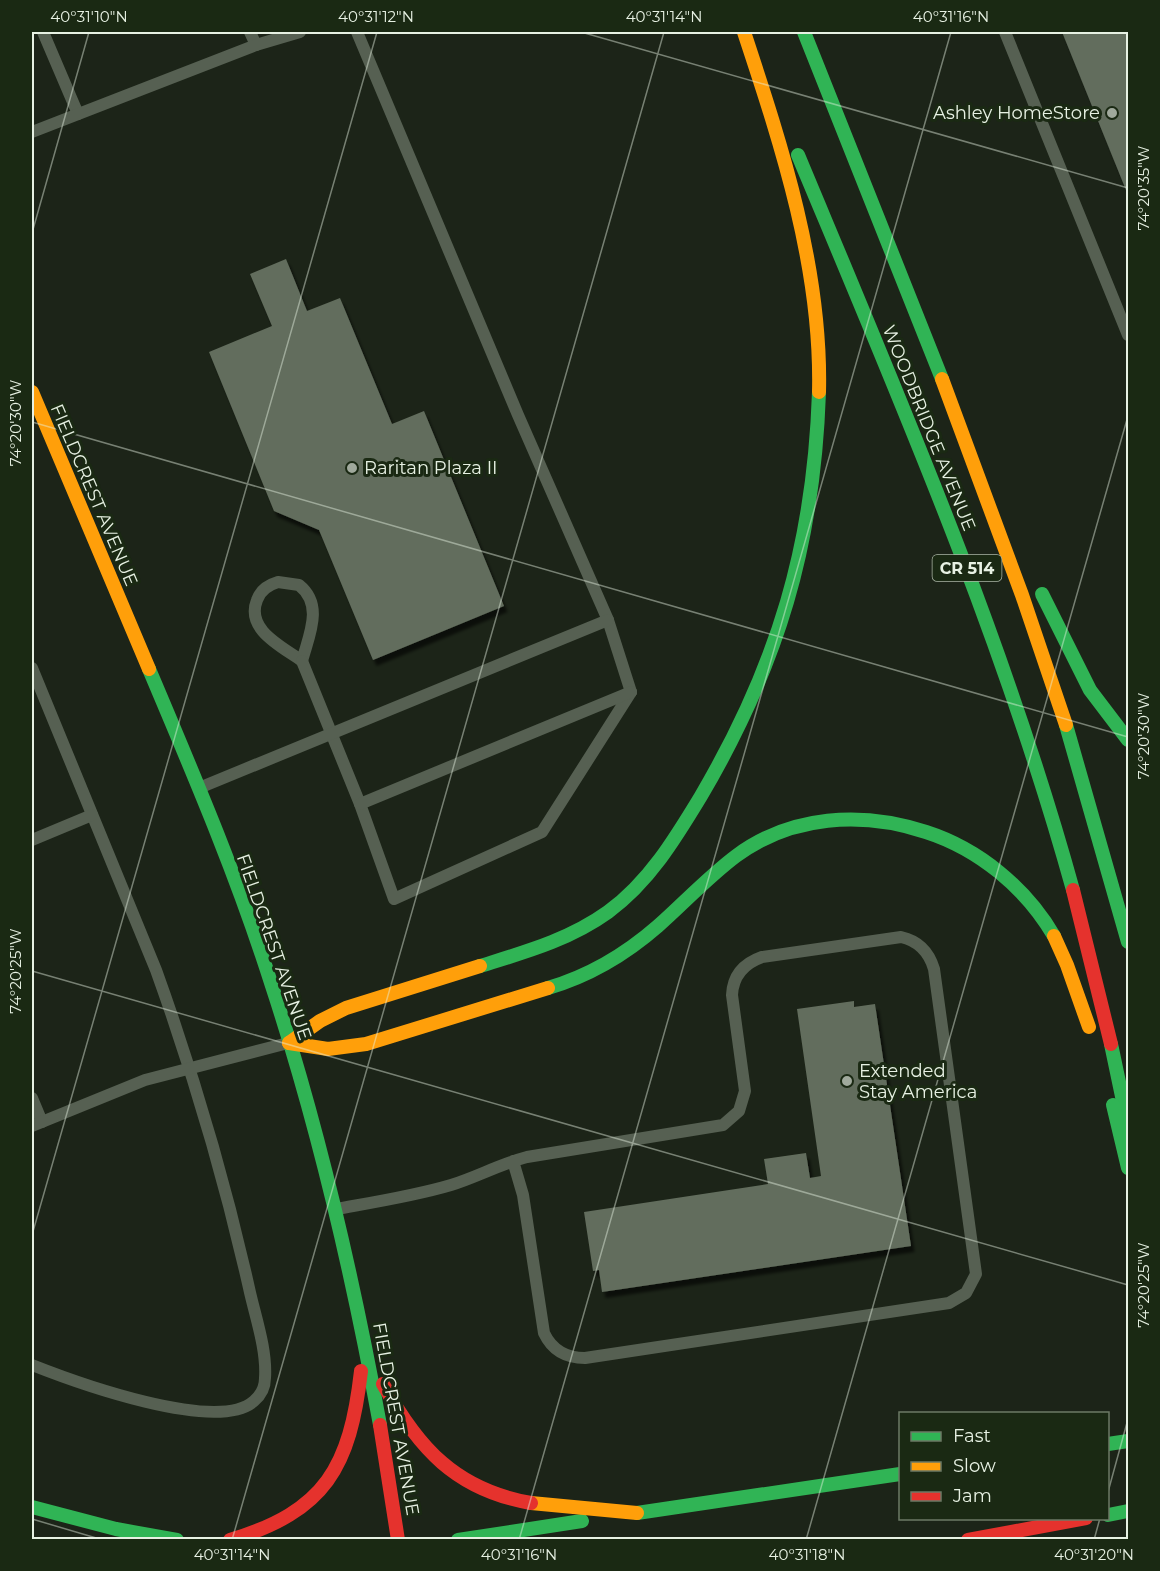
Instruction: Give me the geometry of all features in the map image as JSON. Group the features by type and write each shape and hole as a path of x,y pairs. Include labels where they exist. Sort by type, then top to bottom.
{"main road":[{"path":"289,1043 337,1012 552,944 574,934 615,907 662,859 733,741 758,688 787,614 803,554 813,486 819,389 816,327 806,262 775,130 746,32"},
{"name":"WOODBRIDGE AVENUE","path":"746,32 928,471 1006,673 1040,775 1085,932 1128,1125"},
{"name":"WOODBRIDGE AVENUE","path":"804,32 938,363 995,513 1090,799 1128,942"},
{"path":"938,363 1016,536"},
{"name":"FIELDCREST AVENUE","path":"32,392 198,789 269,974 336,1209 362,1327 382,1434 398,1539"},
{"path":"1034,577 1081,673 1108,716 1128,741"},
{"path":"289,1043 328,1049 366,1044 571,981 595,970 636,944 717,872 748,848 788,830 853,818 894,821 934,832 971,851 1005,876 1036,909 1049,930 1062,955 1092,1038"},
{"path":"1101,1065 1128,1168"},
{"path":"362,1327 391,1402 417,1442 444,1469 474,1486 518,1500 575,1510 637,1513"},
{"path":"230,1539 262,1531 294,1516 321,1491 330,1479 340,1462 354,1421 361,1374 362,1327"},
{"path":"1109,1444 1128,1441"},
{"path":"458,1539 899,1474"},
{"path":"32,1507 116,1528 177,1539"},
{"path":"1109,1515 1128,1511"},
{"path":"968,1539 1075,1520"}],"lane":[{"path":"43,32 78,114"},
{"path":"250,32 256,45"},
{"path":"32,132 256,45 300,32"},
{"path":"357,32 518,416 608,620 631,692"},
{"path":"1005,32 1128,335"},
{"path":"302,661 313,617 312,601 299,585 284,581 273,584 258,597 255,607 256,621 264,633 302,661 360,804 394,899 542,832 631,692"},
{"path":"198,789 608,620"},
{"path":"32,668 156,970 230,1209 251,1299 265,1379 260,1395 239,1411 203,1412 117,1394 32,1365"},
{"path":"360,804 631,692"},
{"path":"32,840 92,814"},
{"path":"336,1209 437,1189 513,1161 723,1125 739,1111 744,1098 745,1084 732,994 734,982 745,966 762,957 888,937 908,939 925,950 934,969 976,1274 966,1293 949,1303 585,1358 571,1357 555,1348 544,1333 523,1195 513,1161"},
{"path":"32,1098 37,1124 130,1085 289,1043"}],"building":[{"name":"Ashley HomeStore","path":"1062,32 1128,32 1128,195"},
{"name":"Raritan Plaza II","path":"286,259 307,311 340,298 392,424 424,411 504,606 373,660 319,530 274,511 209,352 272,326 250,274"},
{"name":"Extended Stay America","path":"854,1001 854,1007 875,1004 911,1246 602,1292 599,1270 593,1271 584,1212 768,1184 764,1159 806,1153 810,1178 821,1176 797,1009"}],"traffic: fast":[{"path":"804,32 942,379"},
{"path":"798,155 911,427 982,610 1015,702 1073,890"},
{"path":"480,966 562,938 608,912 649,873 671,844 701,796 751,699 771,651 787,602 800,552 809,501 816,448 819,392"},
{"path":"1042,594 1090,690 1128,740"},
{"path":"149,669 230,866 289,1040 334,1204 380,1425"},
{"path":"1066,725 1128,942"},
{"path":"548,988 578,977 633,946 726,864 757,842 803,825 828,821 877,821 902,825 946,839 982,860 1015,886 1043,918 1054,936"},
{"path":"1111,1044 1128,1125"},
{"path":"1113,1105 1128,1168"},
{"path":"1109,1444 1128,1441"},
{"path":"637,1513 899,1474"},
{"path":"32,1507 116,1529 177,1540"},
{"path":"1109,1515 1128,1511"},
{"path":"458,1540 582,1521"}],"traffic: slow":[{"path":"744,32 785,164 807,254 814,300 819,392"},
{"path":"942,379 1022,595 1066,725"},
{"path":"32,392 149,669"},
{"path":"1054,936 1089,1027"},
{"path":"289,1043 320,1021 346,1008 480,966"},
{"path":"289,1043 328,1049 366,1044 548,988"},
{"path":"531,1503 637,1513"}],"traffic: jam":[{"path":"1073,890 1111,1044"},
{"path":"230,1540 263,1528 289,1515 311,1499 327,1481 340,1459 349,1434 361,1371"},
{"path":"383,1384 410,1428 442,1463 460,1477 481,1488 531,1503"},
{"path":"380,1425 398,1540"},
{"path":"968,1540 1075,1520"}],"place":[{"name":"Ashley HomeStore","path":"1112,113"},
{"name":"Raritan Plaza II","path":"352,468"},
{"name":"Extended Stay America","path":"847,1081"}]}
